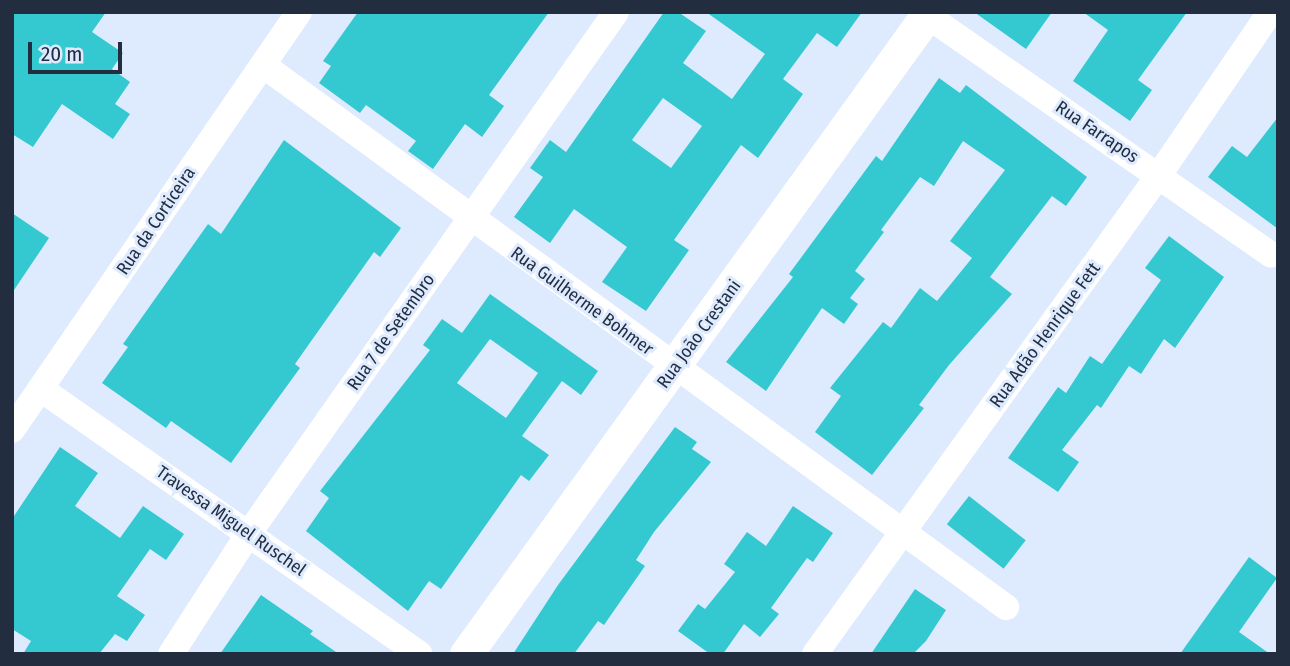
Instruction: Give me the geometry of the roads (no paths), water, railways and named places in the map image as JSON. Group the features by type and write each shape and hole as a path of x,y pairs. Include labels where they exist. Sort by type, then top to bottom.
{"street":[{"name":"Rua da Corticeira","path":"12,430 299,12"},
{"name":"Rua 7 de Setembro","path":"170,654 249,533 616,12"},
{"name":"Rua Adão Henrique Fett","path":"815,654 1159,175 1270,12"},
{"name":"Rua Farrapos","path":"926,13 1271,255"},
{"name":"Rua João Crestani","path":"466,654 675,368 926,13"},
{"name":"Rua Guilherme Bohmer","path":"263,65 470,219 1006,607"},
{"name":"Travessa Miguel Ruschel","path":"41,389 419,654"}]}
